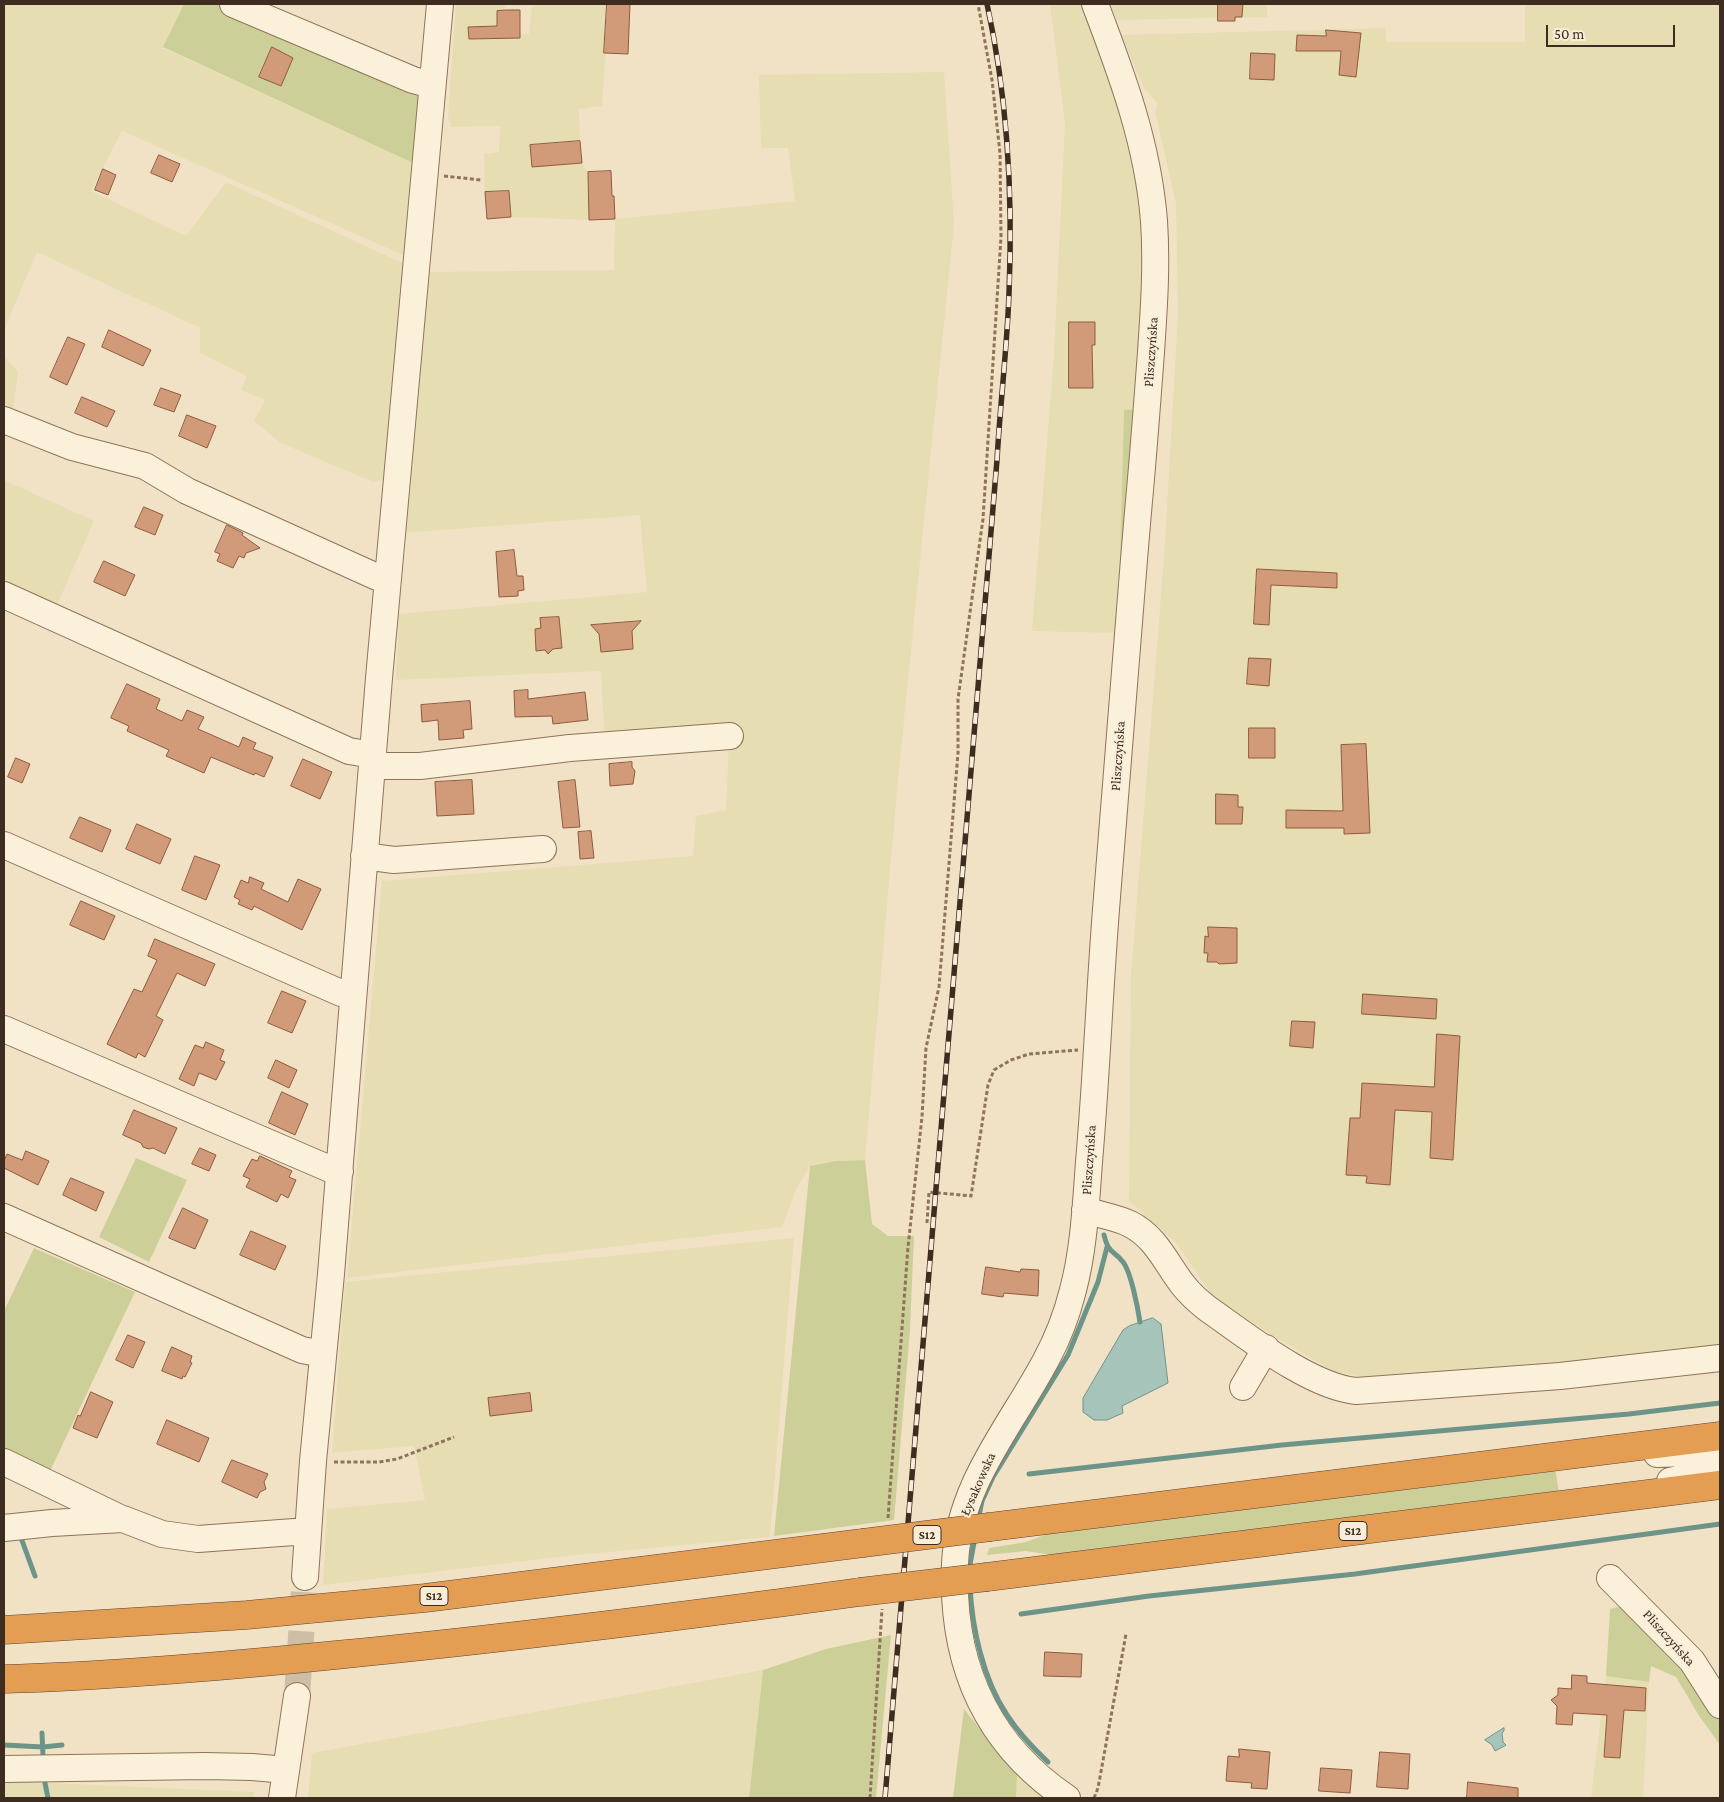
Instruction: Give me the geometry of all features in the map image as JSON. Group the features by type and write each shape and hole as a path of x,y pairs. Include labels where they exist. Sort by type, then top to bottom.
{"highway":[{"name":"S12","path":"4,1630 247,1615 425,1598 1720,1436"},
{"name":"S12","path":"4,1679 166,1670 410,1648 871,1596 986,1577 1720,1485"}],"street":[{"path":"233,4 413,80 432,85"},
{"path":"306,1577 313,1461 340,1171 372,760 440,4"},
{"name":"Pliszczyńska","path":"1095,4 1120,70 1142,144 1151,193 1156,261 1146,422 1124,668 1085,1210 1128,1223 1148,1236 1160,1249 1182,1284 1208,1309 1297,1369 1344,1390 1356,1391 1560,1376 1720,1358"},
{"path":"4,420 72,447 145,466 187,491 377,577 388,579"},
{"path":"4,595 372,760 420,766 570,748 730,736"},
{"path":"4,845 332,989 353,995"},
{"path":"364,856 394,860 543,849"},
{"path":"4,1029 330,1169 340,1171"},
{"name":"Łysakowska","path":"1067,1798 1041,1779 1015,1753 991,1721 980,1701 966,1668 958,1634 955,1609 955,1561 961,1522 974,1485 997,1441 1045,1363 1060,1329 1076,1277 1085,1210"},
{"path":"4,1218 302,1350 323,1354"},
{"path":"1243,1387 1266,1348"},
{"path":"1551,1457 1720,1452"},
{"path":"4,1462 124,1519 162,1534 198,1540 308,1531"},
{"path":"1563,1505 1720,1470"},
{"path":"4,1528 124,1519"},
{"name":"Pliszczyńska","path":"1610,1578 1692,1661 1720,1705"},
{"path":"282,1798 297,1696"},
{"path":"4,1769 204,1766 286,1770"}],"path":[{"path":"888,1522 908,1246 922,1117 926,1048 939,987 958,753 958,699 984,519 1001,237 1000,153 992,80 978,4"},
{"path":"424,173 481,180"},
{"path":"927,1223 929,1192 971,1196 988,1085 994,1070 1010,1060 1029,1054 1097,1049"},
{"path":"313,1461 352,1463 397,1459 454,1437"},
{"path":"870,1798 871,1596"},
{"path":"1094,1798 1098,1788 1126,1634"}],"shaded area":[{"path":"4,4 184,4 163,48 413,163 408,257 122,131 91,191 186,236 226,182 407,265 390,478 373,482 281,443 254,421 265,400 241,390 247,376 200,353 200,328 37,252 4,330"},
{"path":"456,4 505,4 504,32 529,34 532,5 523,4 607,4 602,106 579,109 580,141 530,145 532,167 582,163 588,172 589,220 511,217 509,191 485,192 484,154 499,152 500,126 451,127 448,116"},
{"path":"1050,4 1087,4 1144,194 1137,409 1124,410 1118,633 1032,631 1054,354 1065,123"},
{"path":"1110,4 1267,4 1267,17 1117,20"},
{"path":"1525,4 1720,4 1720,1348 1558,1364 1363,1377 1332,1371 1213,1297 1177,1244 1129,1201 1131,975 1164,558 1178,315 1176,204 1155,111 1158,104 1144,88 1121,35 1385,28 1387,42 1525,42"},
{"path":"944,72 954,224 897,790 865,1160 836,1161 810,1166 796,1190 782,1227 347,1278 382,881 693,856 696,816 726,810 729,740 605,746 601,671 396,680 399,614 647,592 640,515 402,533 423,272 614,270 615,219 795,201 788,148 761,148 759,75"},
{"path":"4,356 18,372 12,417 4,415"},
{"path":"4,480 94,521 54,612 4,588"},
{"path":"794,1238 770,1537 576,1555 323,1585 327,1509 425,1500 414,1446 332,1453 345,1282"},
{"path":"763,1670 749,1798 308,1798 312,1753"},
{"path":"1606,1676 1649,1682 1643,1798 1591,1798"},
{"path":"1017,1775 1049,1798 1016,1798"},
{"path":"4,1781 254,1792 253,1798 4,1798"}],"green space":[{"path":"184,4 222,4 422,87 413,163 163,47"},
{"path":"1137,409 1118,633 1124,410"},
{"path":"136,1158 187,1180 149,1262 99,1237"},
{"path":"865,1160 872,1224 888,1236 914,1236 910,1330 894,1520 774,1536 810,1166 836,1161"},
{"path":"34,1248 135,1292 50,1471 4,1449 4,1311"},
{"path":"1555,1467 1559,1494 1059,1556 1026,1551 987,1555 989,1548 1026,1542 1055,1531"},
{"path":"1625,1605 1655,1632 1720,1714 1720,1745 1698,1714 1676,1677 1651,1666 1649,1682 1606,1676 1610,1609"},
{"path":"891,1635 876,1798 749,1798 763,1670 826,1649"},
{"path":"964,1709 1017,1775 1016,1798 953,1798"}],"water":[{"path":"1153,1318 1161,1324 1168,1383 1122,1406 1123,1413 1107,1420 1094,1420 1083,1412 1083,1398 1123,1330"},
{"path":"1504,1728 1502,1733 1503,1742 1506,1745 1495,1751 1492,1745 1485,1740"}],"building":[{"path":"607,4 630,4 628,54 604,53"},
{"path":"1218,4 1243,4 1242,17 1235,17 1235,21 1218,21"},
{"path":"520,10 520,38 469,39 468,27 497,26 497,11"},
{"path":"1326,30 1361,33 1356,77 1339,75 1341,51 1296,51 1297,35 1326,36"},
{"path":"272,47 293,58 281,86 259,77"},
{"path":"1251,53 1275,54 1274,80 1250,79"},
{"path":"580,141 582,163 532,167 530,145"},
{"path":"159,155 180,164 172,182 151,173"},
{"path":"103,169 116,175 108,195 95,190"},
{"path":"611,171 615,219 589,220 588,172"},
{"path":"509,191 511,217 487,219 485,192"},
{"path":"1069,322 1095,322 1095,345 1092,345 1093,388 1069,388"},
{"path":"109,330 151,350 143,366 102,347"},
{"path":"68,337 85,344 67,385 50,377"},
{"path":"161,388 181,395 174,412 154,405"},
{"path":"82,397 115,411 107,427 75,413"},
{"path":"187,415 216,426 207,448 179,436"},
{"path":"144,507 163,515 155,535 135,527"},
{"path":"227,525 243,533 242,535 260,548 246,553 244,558 239,556 233,568 217,561 220,554 215,552"},
{"path":"514,550 517,576 523,576 524,590 518,591 518,596 499,597 496,552"},
{"path":"104,561 135,575 125,596 94,582"},
{"path":"1257,569 1337,573 1337,588 1271,585 1269,625 1254,624"},
{"path":"559,617 562,648 553,649 548,654 545,650 536,651 535,629 541,628 540,618"},
{"path":"641,621 632,631 633,649 601,652 599,634 591,625"},
{"path":"1249,658 1271,659 1269,686 1247,684"},
{"path":"127,684 160,699 156,709 182,721 187,710 204,717 198,729 239,747 243,737 256,743 253,749 273,757 264,777 255,773 254,775 211,757 204,773 166,756 169,750 127,731 129,726 111,718"},
{"path":"528,690 528,699 585,692 588,720 553,724 552,716 515,717 514,691"},
{"path":"470,701 472,729 463,730 464,738 439,740 438,720 422,722 421,705"},
{"path":"1249,728 1275,728 1275,758 1249,758"},
{"path":"1366,744 1370,833 1344,834 1344,828 1286,828 1286,810 1343,811 1341,745"},
{"path":"16,758 30,764 22,783 8,777"},
{"path":"303,759 332,772 320,799 291,786"},
{"path":"632,762 632,767 635,771 633,784 610,786 609,764"},
{"path":"472,780 474,814 437,816 435,782"},
{"path":"575,780 580,827 563,828 558,782"},
{"path":"1216,794 1238,795 1238,807 1243,807 1242,824 1216,824"},
{"path":"80,817 111,830 102,852 70,838"},
{"path":"137,824 171,839 160,864 126,849"},
{"path":"591,831 594,858 580,859 578,832"},
{"path":"195,856 220,865 206,900 182,890"},
{"path":"250,877 264,883 261,889 288,902 298,879 321,889 302,930 254,906 252,910 238,904 240,900 234,897 241,880 248,883"},
{"path":"81,901 115,916 104,940 70,925"},
{"path":"1208,927 1237,928 1237,963 1219,964 1217,962 1207,962 1208,953 1204,953 1205,936 1208,937"},
{"path":"155,939 215,964 205,986 177,973 156,1016 163,1020 145,1057 138,1053 136,1058 107,1044 134,989 142,992 157,960 148,956"},
{"path":"282,991 306,1001 292,1033 268,1023"},
{"path":"1363,994 1437,999 1436,1019 1362,1014"},
{"path":"1292,1021 1315,1022 1313,1048 1290,1046"},
{"path":"1437,1034 1460,1036 1453,1160 1430,1158 1432,1112 1395,1110 1390,1185 1366,1183 1367,1176 1346,1175 1350,1118 1360,1118 1362,1083 1434,1087"},
{"path":"206,1042 224,1050 220,1060 225,1062 216,1080 199,1073 194,1086 179,1079 195,1045 203,1048"},
{"path":"276,1060 297,1070 289,1088 268,1078"},
{"path":"282,1092 308,1104 295,1135 269,1123"},
{"path":"134,1110 177,1128 165,1154 153,1148 143,1147 141,1143 123,1135"},
{"path":"200,1148 216,1155 209,1171 192,1164"},
{"path":"26,1151 49,1161 38,1185 4,1168 7,1154 22,1160"},
{"path":"260,1156 292,1171 289,1177 296,1180 288,1198 281,1194 277,1202 246,1187 250,1179 243,1176 252,1159 257,1161"},
{"path":"71,1178 104,1192 96,1211 63,1195"},
{"path":"183,1208 208,1220 195,1249 169,1238"},
{"path":"251,1231 286,1246 275,1270 240,1255"},
{"path":"986,1267 1020,1272 1021,1269 1039,1270 1038,1296 1004,1293 1003,1297 982,1294"},
{"path":"128,1335 145,1342 133,1368 116,1360"},
{"path":"172,1347 192,1356 190,1362 192,1363 182,1379 162,1371"},
{"path":"91,1392 113,1402 97,1438 73,1428"},
{"path":"530,1393 532,1411 490,1416 488,1398"},
{"path":"167,1420 209,1438 199,1462 157,1444"},
{"path":"232,1460 268,1474 264,1482 266,1489 260,1492 257,1498 222,1482"},
{"path":"1045,1652 1082,1654 1081,1677 1044,1676"},
{"path":"1572,1675 1587,1676 1587,1683 1646,1688 1645,1711 1624,1710 1620,1758 1604,1757 1607,1715 1573,1713 1572,1725 1556,1724 1557,1706 1551,1700 1558,1695 1558,1688 1571,1689"},
{"path":"1239,1749 1270,1752 1267,1789 1251,1788 1252,1783 1226,1781 1228,1756 1239,1757"},
{"path":"1380,1752 1410,1754 1408,1789 1377,1787"},
{"path":"1321,1768 1352,1770 1350,1793 1319,1791"},
{"path":"1468,1782 1518,1788 1518,1798 1467,1798"}],"waterway":[{"path":"1104,1235 1110,1249 1120,1258 1129,1274 1140,1322"},
{"path":"978,1521 982,1501 993,1477 1068,1355 1098,1282 1107,1247"},
{"path":"1029,1474 1282,1445 1629,1414 1720,1403"},
{"path":"1021,1614 1149,1596 1355,1574 1720,1524"},
{"path":"20,1535 35,1576"},
{"path":"969,1570 975,1537"},
{"path":"970,1586 976,1636 991,1686 1011,1721 1026,1740 1048,1762"},
{"path":"42,1733 43,1756"},
{"path":"4,1745 43,1747 62,1745"},
{"path":"44,1778 48,1798"}],"tunnel":[{"path":"297,1696 305,1577"}],"railway":[{"path":"885,1798 1008,315 1010,221 1007,148 1000,76 987,4"}]}
